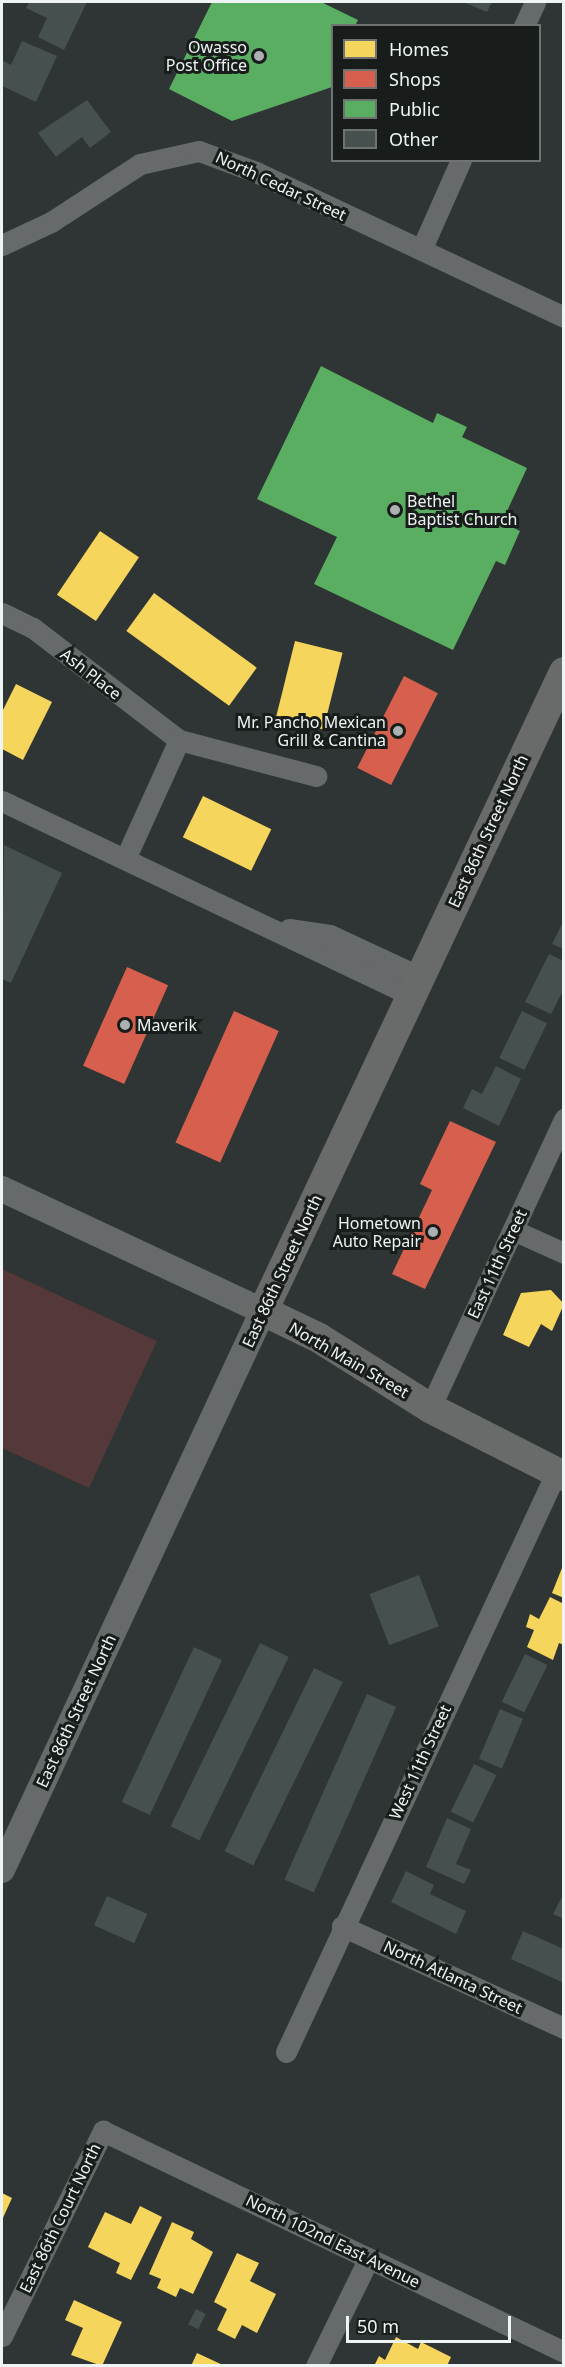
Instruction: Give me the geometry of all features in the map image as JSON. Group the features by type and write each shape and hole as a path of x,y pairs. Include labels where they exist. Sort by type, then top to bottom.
{"main road":[{"name":"East 86th Street North","path":"263,1311 415,986 555,713 564,672"},
{"name":"North Main Street","path":"263,1311 319,1338 430,1408 560,1474"}],"street":[{"path":"525,24 535,2"},
{"name":"North Cedar Street","path":"2,245 51,222 140,164 199,151 422,248 564,317"},
{"path":"422,248 460,162"},
{"name":"Ash Place","path":"2,613 33,628 178,740 316,776"},
{"path":"126,857 178,740"},
{"path":"2,801 126,857 268,926 415,986"},
{"name":"East 11th Street","path":"430,1408 564,1119"},
{"name":"North Main Street","path":"2,1189 263,1311"},
{"path":"513,1230 564,1254"},
{"name":"East 86th Street North","path":"2,1870 263,1311"},
{"name":"West 11th Street","path":"286,2052 342,1926 560,1474"},
{"name":"North Atlanta Street","path":"342,1926 564,2028"},
{"name":"North 102nd East Avenue","path":"103,2131 564,2352"},
{"name":"East 86th Court North","path":"2,2336 103,2131"},
{"path":"316,2366 369,2258"}],"shaded area":[{"path":"2,1269 157,1341 89,1488 2,1448"}],"building: Homes":[{"path":"100,531 139,557 96,621 57,595"},
{"path":"154,593 257,668 229,706 126,631"},
{"path":"295,641 343,653 323,730 276,718"},
{"path":"16,684 52,702 23,760 2,749 2,712"},
{"path":"203,796 271,829 251,871 183,837"},
{"path":"551,1290 564,1304 552,1331 541,1324 529,1347 503,1335 521,1293"},
{"path":"564,1563 564,1598 552,1593"},
{"path":"550,1597 564,1604 564,1645 559,1643 553,1660 527,1647 534,1630 526,1627 530,1614 539,1619"},
{"path":"2,2193 12,2198 2,2220"},
{"path":"140,2206 162,2217 131,2280 116,2273 120,2263 88,2247 105,2212 131,2224"},
{"path":"172,2222 194,2232 191,2239 213,2252 193,2294 180,2288 176,2297 157,2288 161,2279 149,2274"},
{"path":"237,2253 259,2263 250,2281 276,2294 257,2333 242,2325 235,2339 217,2330 227,2309 214,2302"},
{"path":"74,2300 122,2322 102,2366 71,2355 83,2328 65,2320"},
{"path":"396,2337 418,2349 421,2342 451,2357 447,2366 374,2366 379,2356 385,2360"},
{"path":"197,2353 225,2366 191,2366"}],"building: Shops":[{"name":"Mr. Pancho Mexican Grill & Cantina","path":"404,676 438,693 391,785 357,768"},
{"name":"Maverik","path":"127,967 168,985 124,1084 83,1066"},
{"path":"234,1011 279,1031 220,1162 175,1143"},
{"name":"Hometown Auto Repair","path":"450,1121 496,1142 425,1289 392,1274 432,1190 420,1184"}],"building: Public":[{"name":"Owasso Post Office","path":"212,2 321,2 358,20 356,24 331,24 331,87 232,121 169,89"},
{"name":"Bethel Baptist Church","path":"321,366 433,423 437,413 467,427 462,437 527,468 502,522 520,531 505,565 496,561 453,650 314,584 337,537 257,499"}],"building: Other":[{"path":"29,2 87,2 64,50 38,37 47,18 26,8"},
{"path":"463,2 492,2 487,12"},
{"path":"22,41 57,56 36,102 2,86 2,60 11,65"},
{"path":"87,100 111,132 90,148 82,137 56,157 38,133"},
{"path":"4,845 62,873 11,983 2,979"},
{"path":"564,920 564,949 552,944"},
{"path":"549,954 564,961 564,989 551,1014 525,1002"},
{"path":"522,1011 547,1023 524,1070 499,1058"},
{"path":"496,1066 521,1079 499,1126 463,1108 472,1089 482,1094"},
{"path":"419,1575 439,1626 389,1645 370,1594"},
{"path":"260,1643 289,1657 199,1840 171,1826"},
{"path":"194,1647 222,1660 150,1815 122,1802"},
{"path":"525,1654 547,1665 524,1713 502,1702"},
{"path":"314,1668 343,1682 253,1865 225,1851"},
{"path":"367,1694 396,1707 314,1892 284,1879"},
{"path":"500,1709 523,1719 502,1768 479,1759"},
{"path":"474,1764 496,1775 473,1823 451,1812"},
{"path":"447,1818 471,1829 456,1864 471,1870 464,1884 426,1867"},
{"path":"406,1871 434,1885 430,1894 466,1911 456,1934 391,1902"},
{"path":"564,1893 564,1919 553,1914"},
{"path":"107,1896 147,1914 134,1943 94,1925"},
{"path":"523,1931 564,1949 564,1983 511,1959"},
{"path":"196,2309 206,2314 198,2329 188,2324"}],"place":[{"name":"Owasso Post Office","path":"259,56"},
{"name":"Bethel Baptist Church","path":"395,510"},
{"name":"Mr. Pancho Mexican Grill & Cantina","path":"398,731"},
{"name":"Maverik","path":"125,1025"},
{"name":"Hometown Auto Repair","path":"433,1232"}]}
